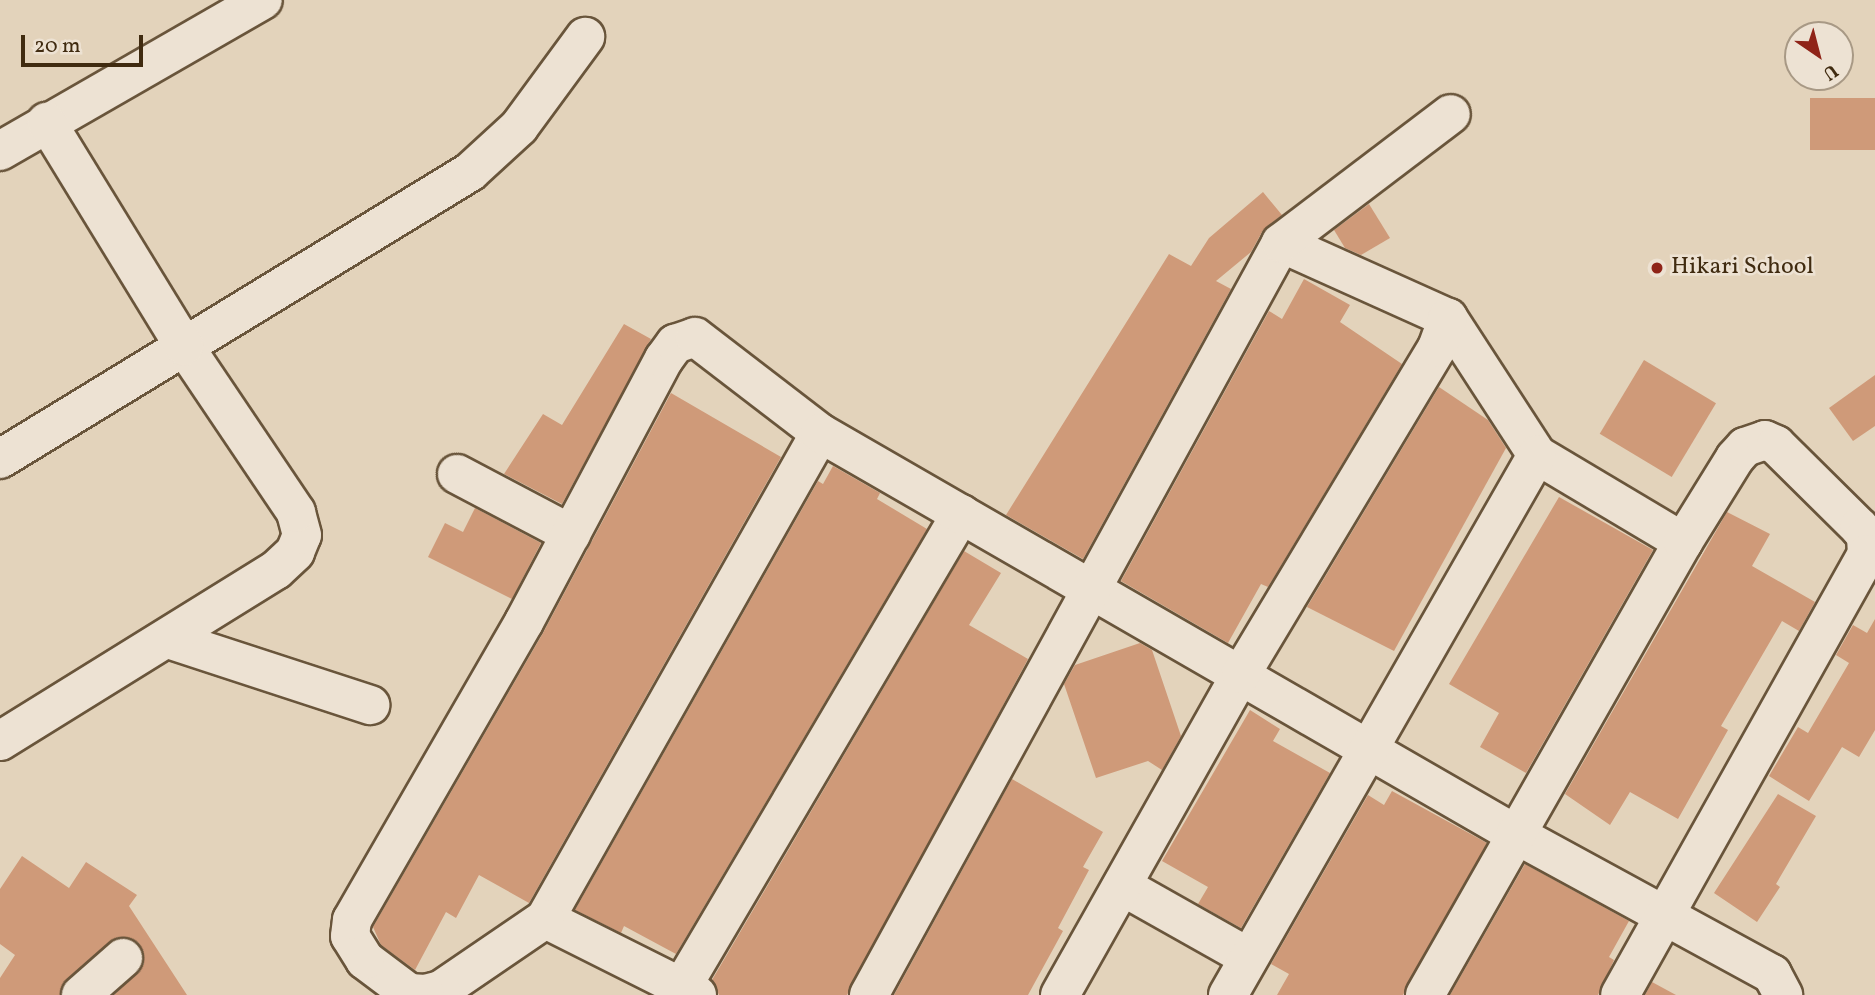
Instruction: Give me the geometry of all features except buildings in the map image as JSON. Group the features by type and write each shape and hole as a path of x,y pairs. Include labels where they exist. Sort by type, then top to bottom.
{"street":[{"path":"0,151 263,0"},
{"path":"0,460 470,172 519,127 585,37"},
{"path":"869,995 1088,590 1281,243 1451,114"},
{"path":"0,741 276,570 295,551 302,535 296,512 184,346 47,122"},
{"path":"1281,243 1448,318 1537,455 1683,542"},
{"path":"1060,995 1241,674 1437,348 1448,318"},
{"path":"820,433 545,919 441,990 425,994 409,992 365,960 350,936 352,920 571,534 664,359 683,340 695,337 820,433 1088,590 1371,747 1516,834 1772,974 1783,995"},
{"path":"1425,995 1683,542 1735,458 1745,447 1765,440 1776,445 1859,527 1869,544 1864,564 1620,995"},
{"path":"1228,995 1537,455"},
{"path":"457,474 571,534"},
{"path":"545,919 688,992 961,514"},
{"path":"168,639 370,705"},
{"path":"1122,886 1248,957"},
{"path":"81,995 123,958"}],"place":[{"name":"Hikari School","path":"1657,268"}]}
